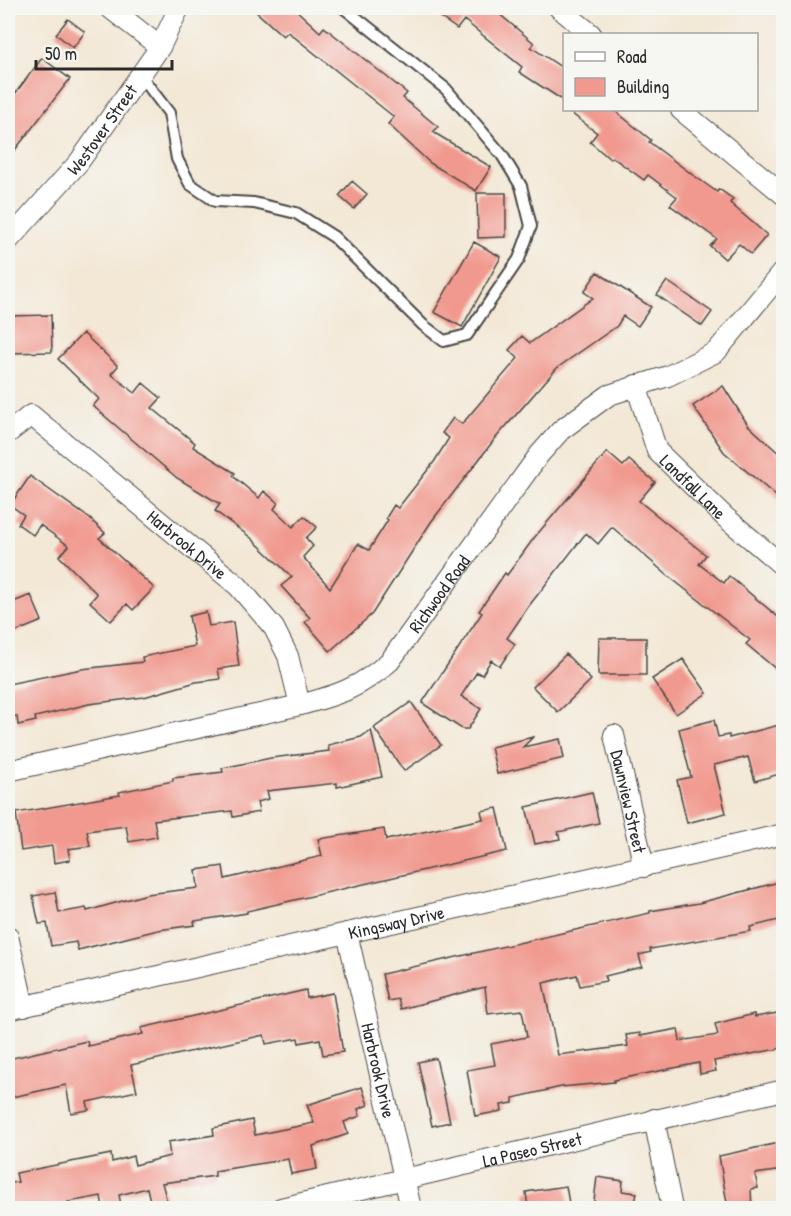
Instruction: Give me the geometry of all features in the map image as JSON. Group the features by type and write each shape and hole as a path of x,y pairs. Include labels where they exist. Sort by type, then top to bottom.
{"street":[{"path":"110,8 160,47"},
{"name":"Westover Street","path":"8,241 79,162 160,47 179,8"},
{"path":"559,8 590,33"},
{"path":"682,111 783,195"},
{"name":"Richwood Road","path":"8,771 300,705 345,693 371,678 390,661 539,454 561,430 587,408 609,395 668,376 716,352 783,270"},
{"name":"Landfall Lane","path":"636,385 657,451 725,517 783,567"},
{"name":"Harbrook Drive","path":"8,433 31,415 246,594 274,628 288,656 300,705"},
{"name":"Dawnview Street","path":"614,735 644,867"},
{"name":"Kingsway Drive","path":"16,1009 783,834"},
{"name":"Harbrook Drive","path":"347,933 411,1209"},
{"path":"8,936 16,1009"},
{"name":"La Paseo Street","path":"281,1209 783,1090"},
{"path":"654,1119 672,1209"}],"lane":[{"path":"141,75 169,112 177,159 190,184 214,201 254,203 296,213 334,237 423,325 444,341 467,336 519,259 531,226 521,186 502,155 446,89 344,8"}],"building":[{"path":"252,8 294,8 320,32 324,27 407,93 403,98 438,127 433,132 491,167 476,191 430,163 388,124 394,117 288,32 283,36"},
{"path":"427,8 492,8 534,43 531,47 563,68 563,100 519,72 522,67 464,20 457,29"},
{"path":"68,19 85,32 73,48 56,34"},
{"path":"42,58 70,79 8,159 8,103"},
{"path":"568,111 615,111 651,140 649,142 693,175 717,192 719,189 733,199 730,203 767,235 751,254 739,244 725,259 710,246 717,239 670,205 677,197 648,175 644,180 612,157 610,159 590,142 597,133"},
{"path":"352,181 367,194 354,209 339,196"},
{"path":"477,193 506,193 506,237 478,238"},
{"path":"474,242 501,257 462,327 434,312"},
{"path":"597,272 651,307 638,326 623,316 617,326 557,368 494,440 431,522 372,614 330,651 305,622 310,618 281,586 292,577 250,537 215,511 220,504 177,478 93,406 99,399 58,359 83,333 118,366 111,374 135,393 143,383 161,398 152,408 195,443 193,447 235,473 233,476 259,498 264,491 278,503 274,509 293,527 304,516 317,527 306,538 313,546 303,557 330,588 358,544 369,550 388,520 386,518 394,505 398,508 434,462 449,438 442,433 453,418 462,424 518,358 509,350 522,336 530,343 593,298 584,292"},
{"path":"667,281 712,312 702,326 657,295"},
{"path":"51,315 52,352 8,353 8,316"},
{"path":"723,386 748,425 783,457 783,502 724,452 693,406"},
{"path":"607,452 623,466 629,460 655,482 639,501 706,555 699,564 724,583 729,576 783,621 783,675 746,644 750,640 667,575 612,527 598,544 586,533 528,607 507,638 515,644 500,666 491,660 482,675 477,672 461,696 481,709 468,729 462,729 422,703 482,613 479,611 505,573 507,575 534,538"},
{"path":"30,476 89,518 105,533 99,538 154,588 133,610 127,604 111,621 90,602 97,594 59,556 69,546 40,525 33,535 18,524 24,515 10,505"},
{"path":"31,595 42,621 8,635 8,604"},
{"path":"206,612 209,626 233,622 239,666 218,669 220,679 196,682 144,697 89,704 35,717 36,721 18,725 17,716 8,718 8,684 82,669 143,662 142,657 195,646 189,616"},
{"path":"599,638 646,638 646,675 598,675"},
{"path":"566,654 591,680 558,712 533,687"},
{"path":"683,659 707,693 676,714 652,679"},
{"path":"411,702 441,745 404,771 374,728"},
{"path":"714,720 718,737 729,735 729,738 783,724 783,773 755,781 748,757 714,765 726,813 687,823 677,780 691,777 679,729"},
{"path":"371,730 382,777 337,787 337,783 267,791 269,799 257,802 259,812 233,817 232,811 154,820 157,837 129,842 126,826 87,831 90,846 68,849 70,860 54,863 52,846 21,851 16,813 120,795 119,792 173,781 173,778 223,772 222,768 271,758 329,751 328,745 361,737"},
{"path":"533,737 523,747 560,739 564,758 497,774 491,747"},
{"path":"592,792 599,823 558,832 560,839 535,844 526,807"},
{"path":"497,808 507,851 247,911 247,913 194,921 195,925 158,930 78,950 76,942 51,946 47,923 39,924 33,896 55,892 59,913 86,908 87,911 147,894 198,888 196,870 223,866 225,879 322,856 318,839 384,829 386,840 483,819 481,811"},
{"path":"783,881 783,919 750,927 751,931 650,949 651,952 639,955 642,967 605,976 606,981 580,986 577,975 543,983 558,1055 628,1046 626,1035 640,1033 640,1036 678,1029 680,1041 718,1035 715,1024 754,1014 755,1017 783,1012 783,1048 714,1061 716,1071 700,1074 699,1063 614,1080 614,1082 561,1087 513,1098 513,1103 501,1105 502,1111 475,1116 467,1070 495,1065 491,1044 527,1037 522,1010 488,1014 485,987 401,1009 398,999 388,1001 382,974 650,913 650,911 699,903"},
{"path":"306,990 307,998 333,993 343,1052 323,1055 320,1039 299,1043 298,1038 266,1044 264,1035 131,1065 137,1091 87,1102 89,1110 71,1113 66,1085 8,1098 8,1059 87,1041 88,1046 143,1034 141,1028"},
{"path":"436,1058 450,1122 432,1126 418,1062"},
{"path":"362,1087 368,1105 358,1109 360,1116 344,1122 348,1134 313,1146 317,1169 291,1174 288,1159 215,1171 215,1176 162,1183 167,1201 151,1205 147,1188 119,1195 121,1205 103,1208 101,1196 68,1202 69,1209 8,1209 8,1183 18,1182 16,1173 111,1154 112,1162 133,1156 135,1165 170,1156 168,1142 214,1135 213,1128 252,1120 255,1135 314,1123 307,1105"},
{"path":"783,1142 783,1170 755,1174 758,1188 751,1189 752,1209 728,1209 719,1156"},
{"path":"597,1177 623,1181 622,1191 637,1193 634,1209 593,1209"},
{"path":"566,1186 570,1209 528,1209 526,1192"}]}
